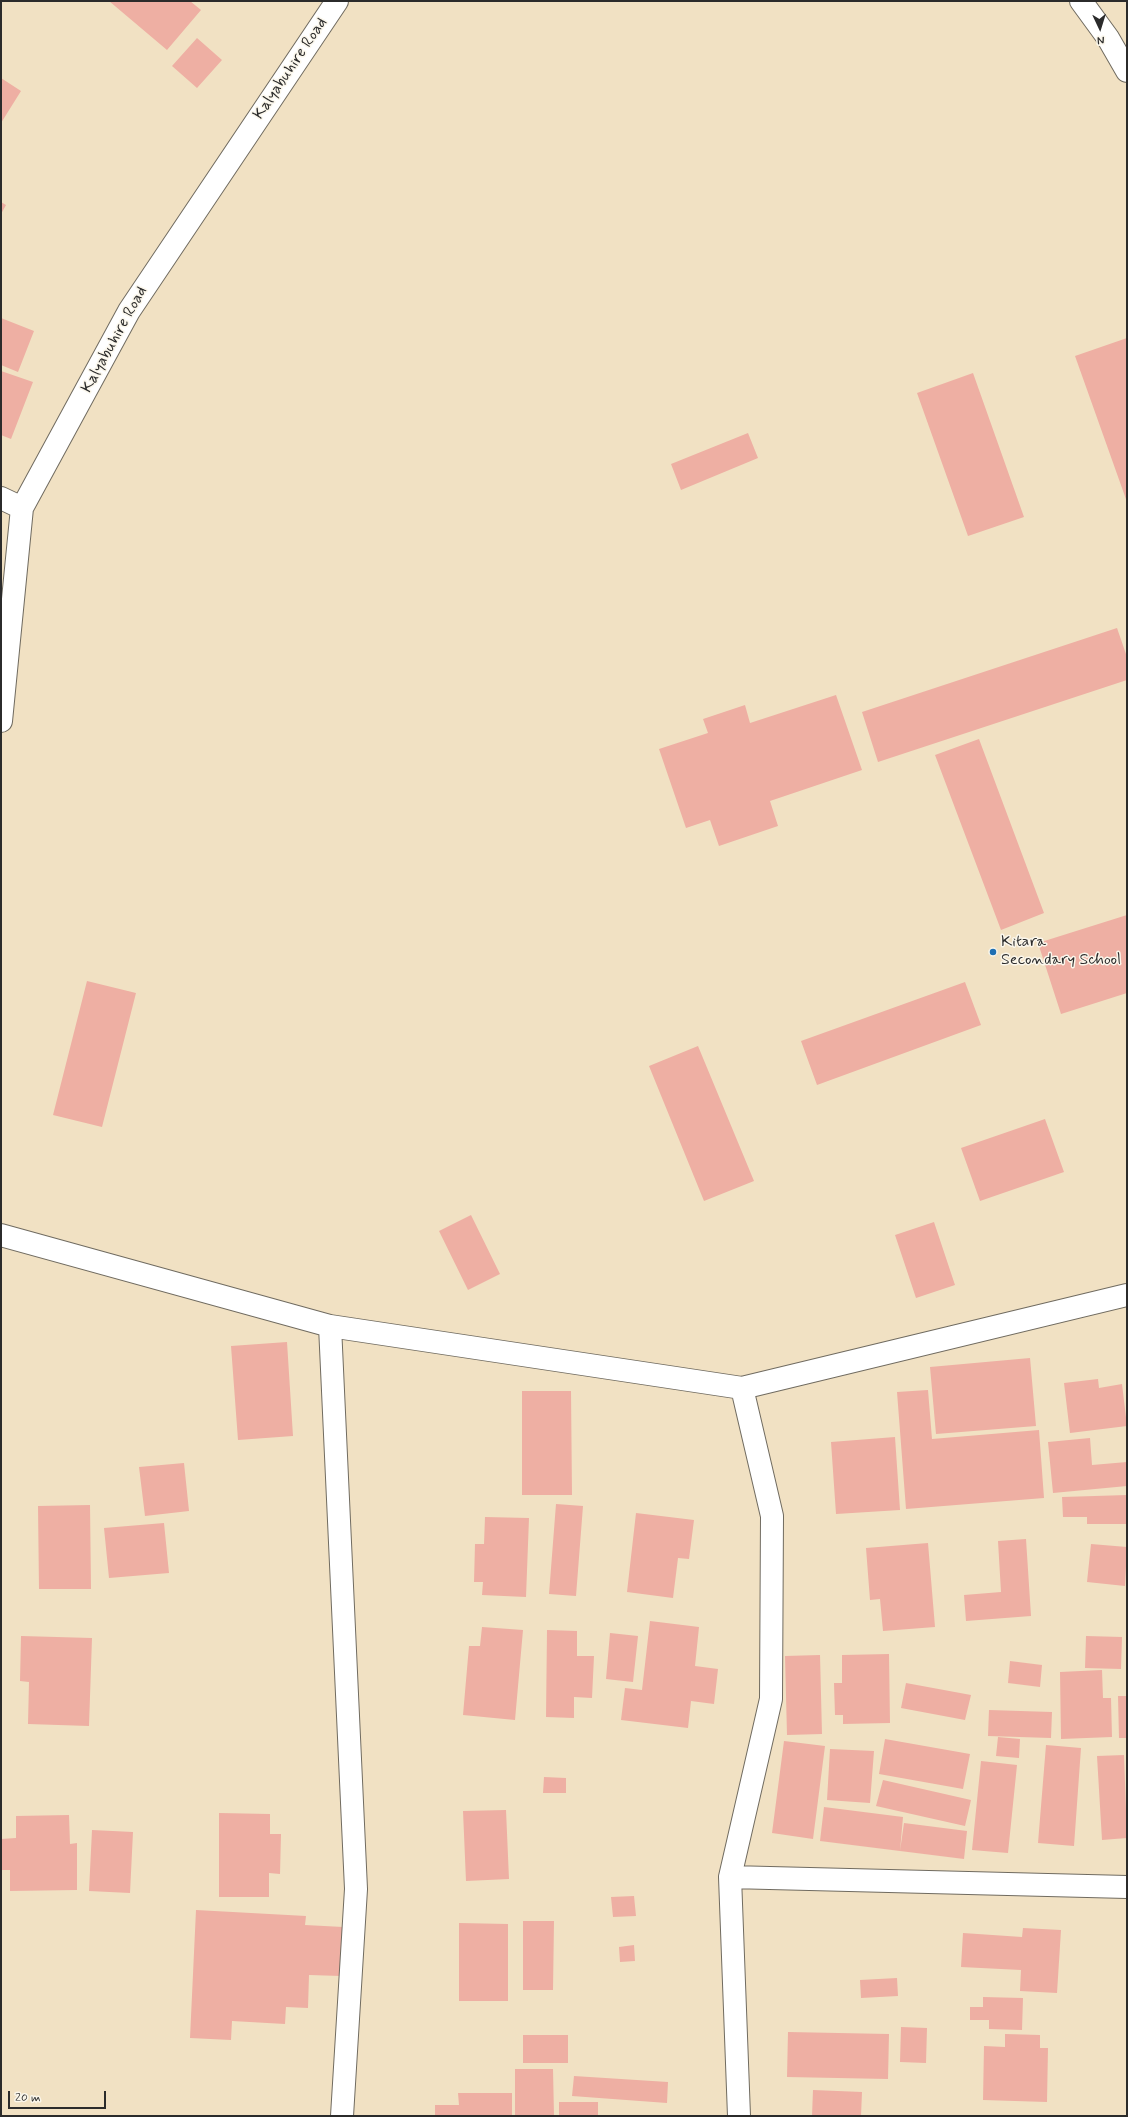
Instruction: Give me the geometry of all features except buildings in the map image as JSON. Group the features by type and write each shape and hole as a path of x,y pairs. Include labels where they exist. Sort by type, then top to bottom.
{"street":[{"name":"Kalyabuhire Road","path":"1,721 22,508 128,311 336,1"},
{"path":"1081,1 1108,38 1127,70"},
{"path":"1,498 22,508"},
{"path":"1,1236 330,1326 742,1388 1127,1295"},
{"path":"330,1326 356,1890 342,2116"},
{"path":"739,2116 730,1877 771,1699 772,1516 742,1388"},
{"path":"730,1877 1127,1887"}],"place":[{"name":"Kitara Secondary School","path":"993,952"}]}
